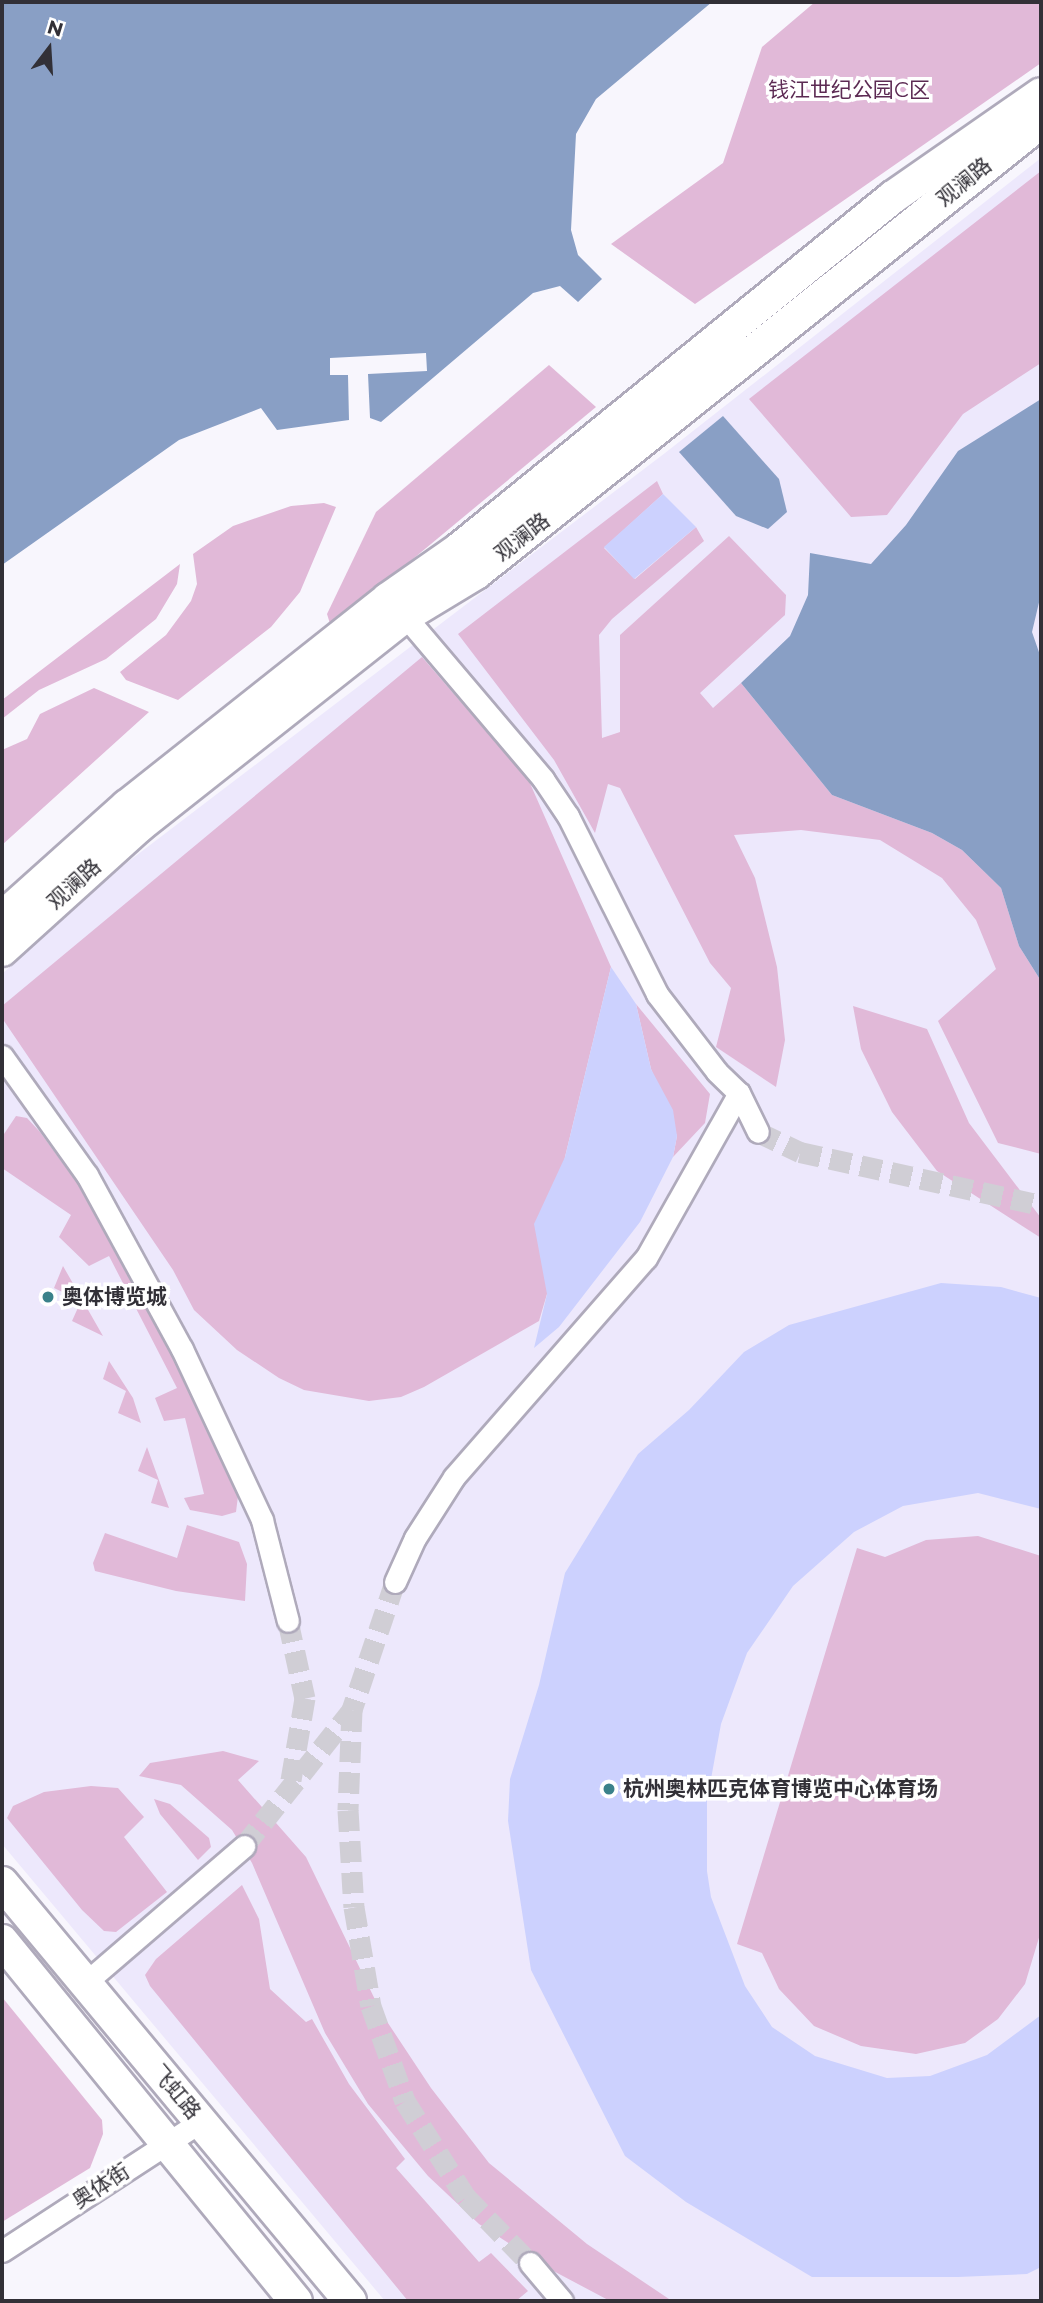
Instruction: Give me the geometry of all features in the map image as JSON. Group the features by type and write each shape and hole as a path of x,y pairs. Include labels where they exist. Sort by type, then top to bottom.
{"main road":[{"name":"观澜路","path":"2,950 139,826 405,616 467,561 1002,136 1041,94"},
{"name":"观澜路","path":"1002,136 1041,122"},
{"name":"观澜路","path":"2,918 127,806 388,599 467,561"},
{"name":"飞虹路","path":"2,1883 350,2301"},
{"name":"飞虹路","path":"2,1941 296,2301"}],"street":[{"path":"405,616 543,779 568,816 657,994 717,1073 739,1093 758,1132"},
{"path":"2,1056 87,1175 182,1349 262,1520 288,1621"},
{"path":"395,1582 415,1538 454,1477 646,1258 739,1093"},
{"path":"85,1983 244,1846"},
{"name":"奥体街","path":"2,2251 200,2122"},
{"path":"530,2263 562,2301"}],"shaded area":[{"path":"1041,158 1041,2301 385,2301 2,1844 2,974 112,874 665,453"}],"green space":[{"name":"钱江世纪公园C区","path":"815,2 1041,2 1041,63 695,304 611,244 723,163 762,47"},
{"path":"1041,171 1041,363 963,414 887,515 851,517 749,399"},
{"path":"549,365 596,407 331,627 327,614 376,512"},
{"path":"657,481 663,494 604,548 635,579 696,527 704,541 612,619 599,635 602,738 620,732 620,635 729,536 786,595 785,615 700,693 713,708 741,683 832,795 932,833 962,850 1001,888 1019,946 1041,981 1041,1154 998,1143 938,1021 996,969 976,920 942,878 880,840 801,830 734,835 755,878 777,967 785,1040 776,1087 716,1047 731,988 710,963 620,788 608,784 595,833 554,760 458,634"},
{"path":"324,503 336,507 300,592 271,627 178,700 126,680 120,672 166,635 191,601 197,584 193,554 233,526 291,506"},
{"path":"180,564 177,584 156,619 106,659 39,690 2,719 2,700"},
{"path":"422,657 529,781 611,967 565,1157 547,1294 539,1321 424,1387 401,1397 369,1401 304,1390 279,1378 237,1350 194,1310 173,1270 2,1018 2,1006"},
{"path":"94,688 149,712 2,845 2,750 27,739 40,714"},
{"path":"636,1004 710,1094 705,1123 673,1157 677,1136 651,1069"},
{"path":"853,1006 927,1029 969,1123 1041,1218 1041,1238 937,1171 892,1112 861,1049"},
{"path":"16,1116 27,1118 40,1132 78,1184 172,1352 238,1496 236,1512 222,1516 190,1510 184,1498 204,1494 185,1418 164,1421 155,1398 177,1388 109,1256 89,1266 59,1237 71,1215 2,1168 2,1137"},
{"path":"63,1266 103,1336 72,1321 81,1301 54,1288"},
{"path":"109,1361 133,1398 141,1423 118,1413 126,1391 103,1379"},
{"path":"147,1447 169,1508 151,1503 158,1480 138,1471"},
{"path":"187,1525 239,1542 247,1564 245,1601 176,1591 95,1571 93,1563 105,1533 177,1558"},
{"path":"978,1536 1041,1556 1041,1931 1025,1984 998,2019 965,2043 916,2054 861,2046 814,2026 779,1989 762,1953 737,1944 857,1548 885,1557 926,1540"},
{"path":"223,1751 259,1761 238,1780 306,1857 382,2014 431,2088 489,2163 587,2244 672,2301 610,2301 544,2266 479,2224 428,2176 368,2104 325,2033 252,1863 232,1830 181,1785 139,1776 150,1763"},
{"path":"91,1786 118,1788 144,1817 124,1837 167,1892 116,1932 104,1931 82,1910 7,1818 13,1806 44,1792"},
{"path":"154,1799 170,1804 209,1838 211,1847 198,1860 160,1814"},
{"path":"242,1885 259,1919 270,1989 306,2022 312,2019 349,2084 405,2159 396,2168 479,2262 491,2253 528,2291 516,2301 408,2301 150,1986 145,1975 156,1959"},
{"path":"2,1997 102,2120 103,2134 90,2168 2,2222"}],"water":[{"path":"2,2 712,2 596,99 576,134 571,230 578,255 602,279 578,302 560,286 533,293 381,422 370,418 368,374 427,371 426,353 330,358 330,375 348,375 349,420 277,430 261,408 179,440 2,565"},
{"path":"1041,399 1041,594 1032,632 1041,658 1041,981 1019,946 1001,888 962,850 932,833 832,795 741,683 790,636 808,595 810,553 871,564 906,525 958,451"},
{"path":"723,416 779,479 787,512 768,529 736,516 679,452"}],"building":[{"path":"663,494 696,527 634,579 604,547"},
{"path":"611,967 636,1004 651,1069 673,1110 677,1136 673,1157 640,1222 559,1327 534,1348 547,1294 534,1224 565,1157"},
{"name":"杭州奥林匹克体育博览中心体育场","path":"941,1283 1001,1287 1041,1298 1041,1509 978,1493 903,1506 854,1532 793,1586 747,1653 721,1724 707,1801 707,1871 711,1897 745,1986 772,2027 815,2056 887,2078 930,2076 987,2055 1041,2015 1041,2267 1027,2274 812,2277 686,2202 625,2156 531,1970 508,1821 510,1779 539,1685 565,1573 638,1454 689,1410 744,1352 789,1325"}],"tunnel":[{"path":"758,1132 800,1152 1041,1205"},
{"path":"395,1582 352,1710 348,1810 354,1907 371,2006 405,2101 466,2197 530,2263"},
{"path":"288,1621 305,1698 289,1792"},
{"path":"244,1846 352,1710"}],"place":[{"name":"奥体博览城","path":"48,1297"},
{"name":"杭州奥林匹克体育博览中心体育场","path":"609,1789"}]}
